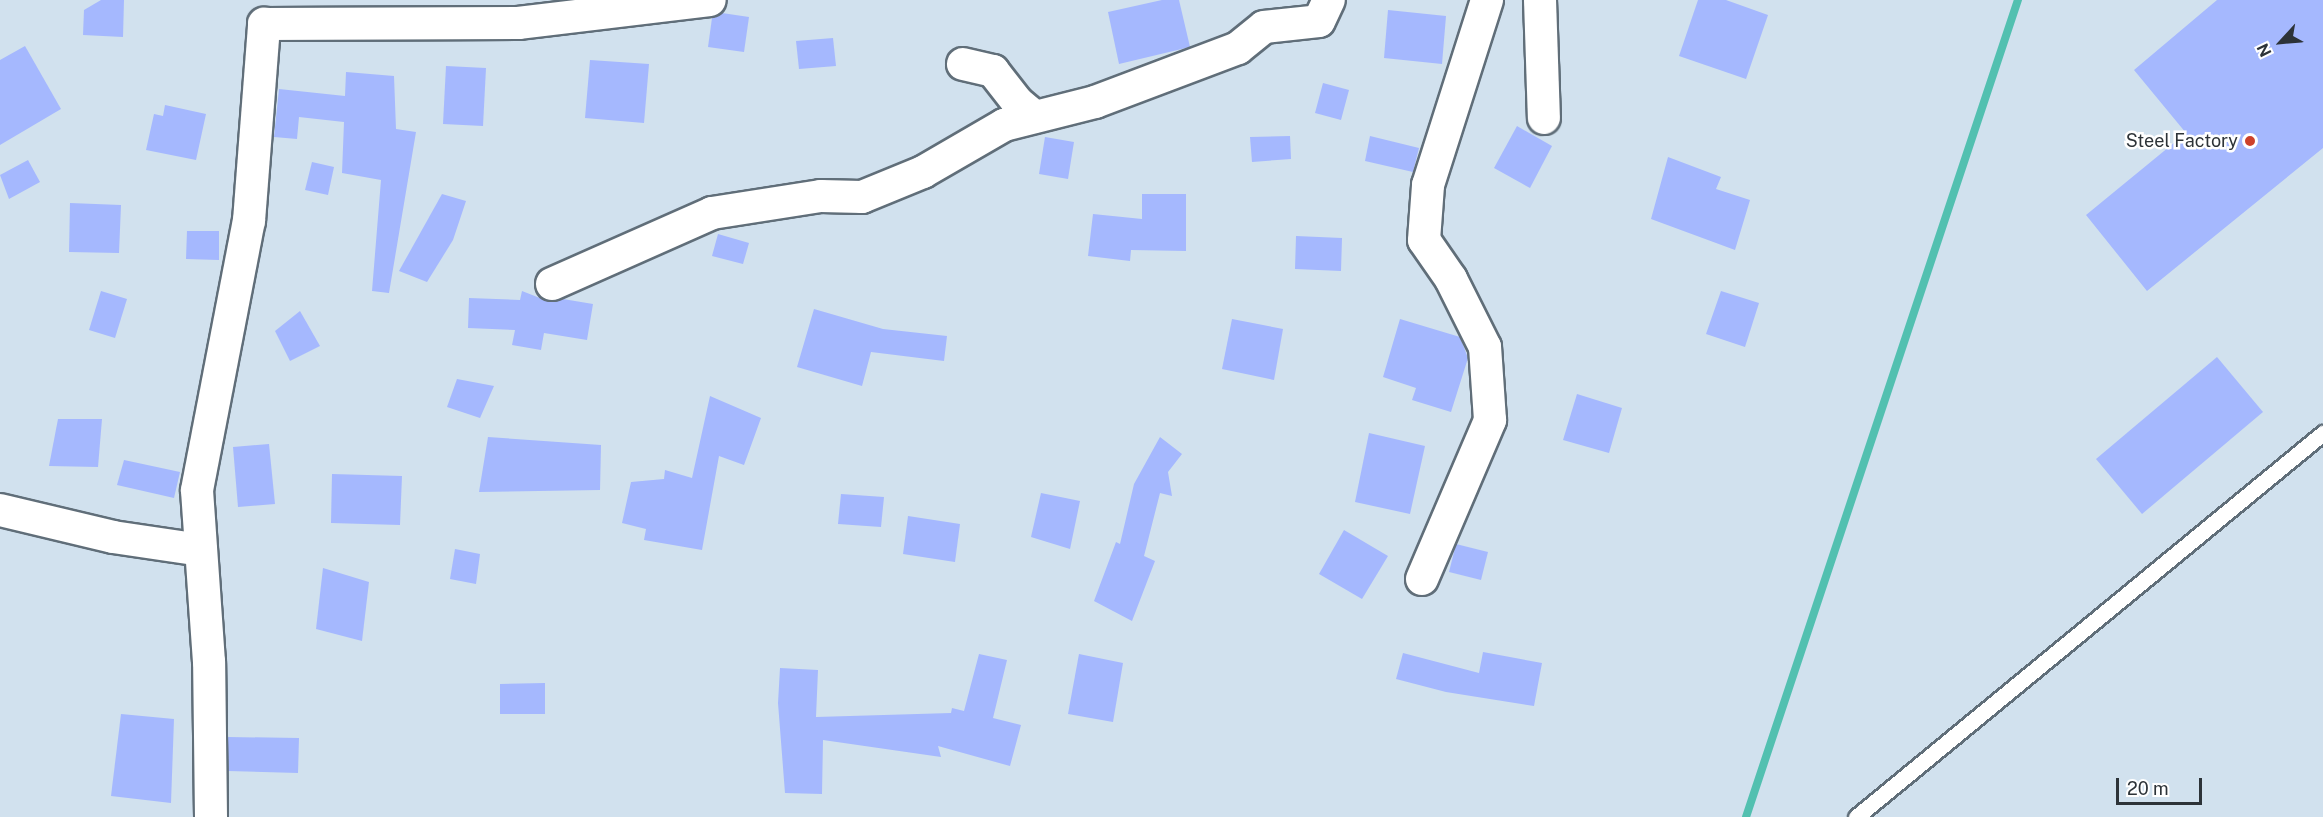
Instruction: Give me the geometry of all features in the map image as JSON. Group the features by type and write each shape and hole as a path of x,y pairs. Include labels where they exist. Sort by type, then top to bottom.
{"street":[{"path":"211,817 213,773 197,490 249,221 262,12 518,23 710,0"},
{"path":"552,284 712,213 811,197 862,197 923,172 1004,125 1095,102 1238,48 1264,27 1319,21 1329,0"},
{"path":"1422,579 1490,420 1485,347 1451,279 1424,240 1428,185 1487,0"},
{"path":"1540,0 1544,118"},
{"path":"963,64 993,71 1017,102 1035,117"},
{"path":"0,510 113,537 201,550"}],"lane":[{"path":"1856,817 2323,433"}],"building":[{"path":"101,0 124,0 123,37 83,35 84,10"},
{"path":"1162,0 1179,0 1190,47 1119,64 1108,12"},
{"path":"1698,0 1726,0 1768,15 1746,79 1679,56"},
{"name":"Steel Factory","path":"2217,0 2323,0 2323,148 2147,291 2086,215 2186,133 2134,70"},
{"path":"1388,10 1446,16 1442,64 1384,58"},
{"path":"722,13 749,17 744,52 708,47 712,18"},
{"path":"833,38 836,66 799,69 796,41"},
{"path":"25,46 61,109 0,145 0,60"},
{"path":"590,60 649,64 644,123 585,118"},
{"path":"446,66 486,68 483,126 443,124"},
{"path":"346,72 394,76 396,129 416,132 389,293 372,291 381,180 342,173 344,122 299,117 297,139 274,137 279,89 345,96"},
{"path":"1323,83 1349,90 1341,120 1315,113"},
{"path":"165,105 206,114 196,160 146,150 154,114 163,116"},
{"path":"1517,126 1552,146 1530,188 1494,168"},
{"path":"1290,136 1291,159 1252,162 1250,137"},
{"path":"1370,136 1419,148 1413,172 1365,161"},
{"path":"1045,137 1074,142 1068,179 1039,174"},
{"path":"1668,157 1721,177 1716,189 1750,200 1735,250 1651,219"},
{"path":"28,160 40,182 9,199 0,175"},
{"path":"312,162 334,167 328,195 305,190"},
{"path":"442,194 466,201 453,240 427,282 399,271"},
{"path":"1142,194 1186,194 1186,251 1131,250 1130,261 1088,256 1093,214 1142,219"},
{"path":"70,203 121,205 119,253 69,252"},
{"path":"187,231 219,231 219,260 186,259"},
{"path":"718,234 749,243 743,264 712,256"},
{"path":"1296,236 1342,238 1341,271 1295,269"},
{"path":"101,291 127,299 115,338 89,330"},
{"path":"522,291 550,302 563,299 593,304 587,340 544,333 541,350 512,345 515,330 468,328 469,298 520,300"},
{"path":"1721,291 1759,303 1745,347 1706,334"},
{"path":"814,309 883,329 947,336 944,361 871,352 862,386 797,367"},
{"path":"300,311 320,346 290,361 275,331"},
{"path":"1232,319 1283,329 1274,380 1222,369"},
{"path":"1400,319 1460,337 1468,358 1451,412 1412,400 1416,388 1383,377"},
{"path":"2217,357 2263,412 2142,514 2096,459"},
{"path":"457,379 494,386 480,418 447,407"},
{"path":"1577,394 1622,408 1609,453 1563,440"},
{"path":"710,396 761,418 744,465 719,456 702,550 644,540 646,529 622,523 631,482 664,479 665,470 692,478"},
{"path":"58,419 102,419 98,467 49,466"},
{"path":"1369,433 1425,446 1410,514 1355,502"},
{"path":"488,437 601,445 600,490 479,492"},
{"path":"1160,437 1182,454 1168,472 1172,496 1160,493 1144,556 1155,561 1132,621 1094,601 1116,542 1120,544 1134,484"},
{"path":"269,444 275,504 238,507 233,447"},
{"path":"124,460 180,472 174,498 117,485"},
{"path":"332,474 402,476 400,525 331,523"},
{"path":"1041,493 1080,501 1070,549 1031,537"},
{"path":"841,494 884,497 881,527 838,524"},
{"path":"908,516 960,524 955,562 903,554"},
{"path":"1344,530 1388,556 1362,599 1319,574"},
{"path":"1456,544 1488,552 1481,580 1449,572"},
{"path":"455,549 480,554 476,584 450,579"},
{"path":"323,568 369,582 362,641 316,629"},
{"path":"1483,652 1542,663 1534,706 1446,692 1396,679 1403,653 1479,673"},
{"path":"979,654 1007,660 993,718 1021,725 1010,766 938,746 941,757 823,740 822,794 785,793 778,703 780,668 818,670 816,717 951,713 952,708 964,711"},
{"path":"1079,654 1123,663 1113,722 1068,714"},
{"path":"545,683 545,714 500,714 500,684"},
{"path":"121,714 174,719 171,803 111,796"},
{"path":"228,737 299,738 298,773 228,771"}],"waterway":[{"path":"1746,817 2018,0"}],"place":[{"name":"Steel Factory","path":"2250,141"}]}
